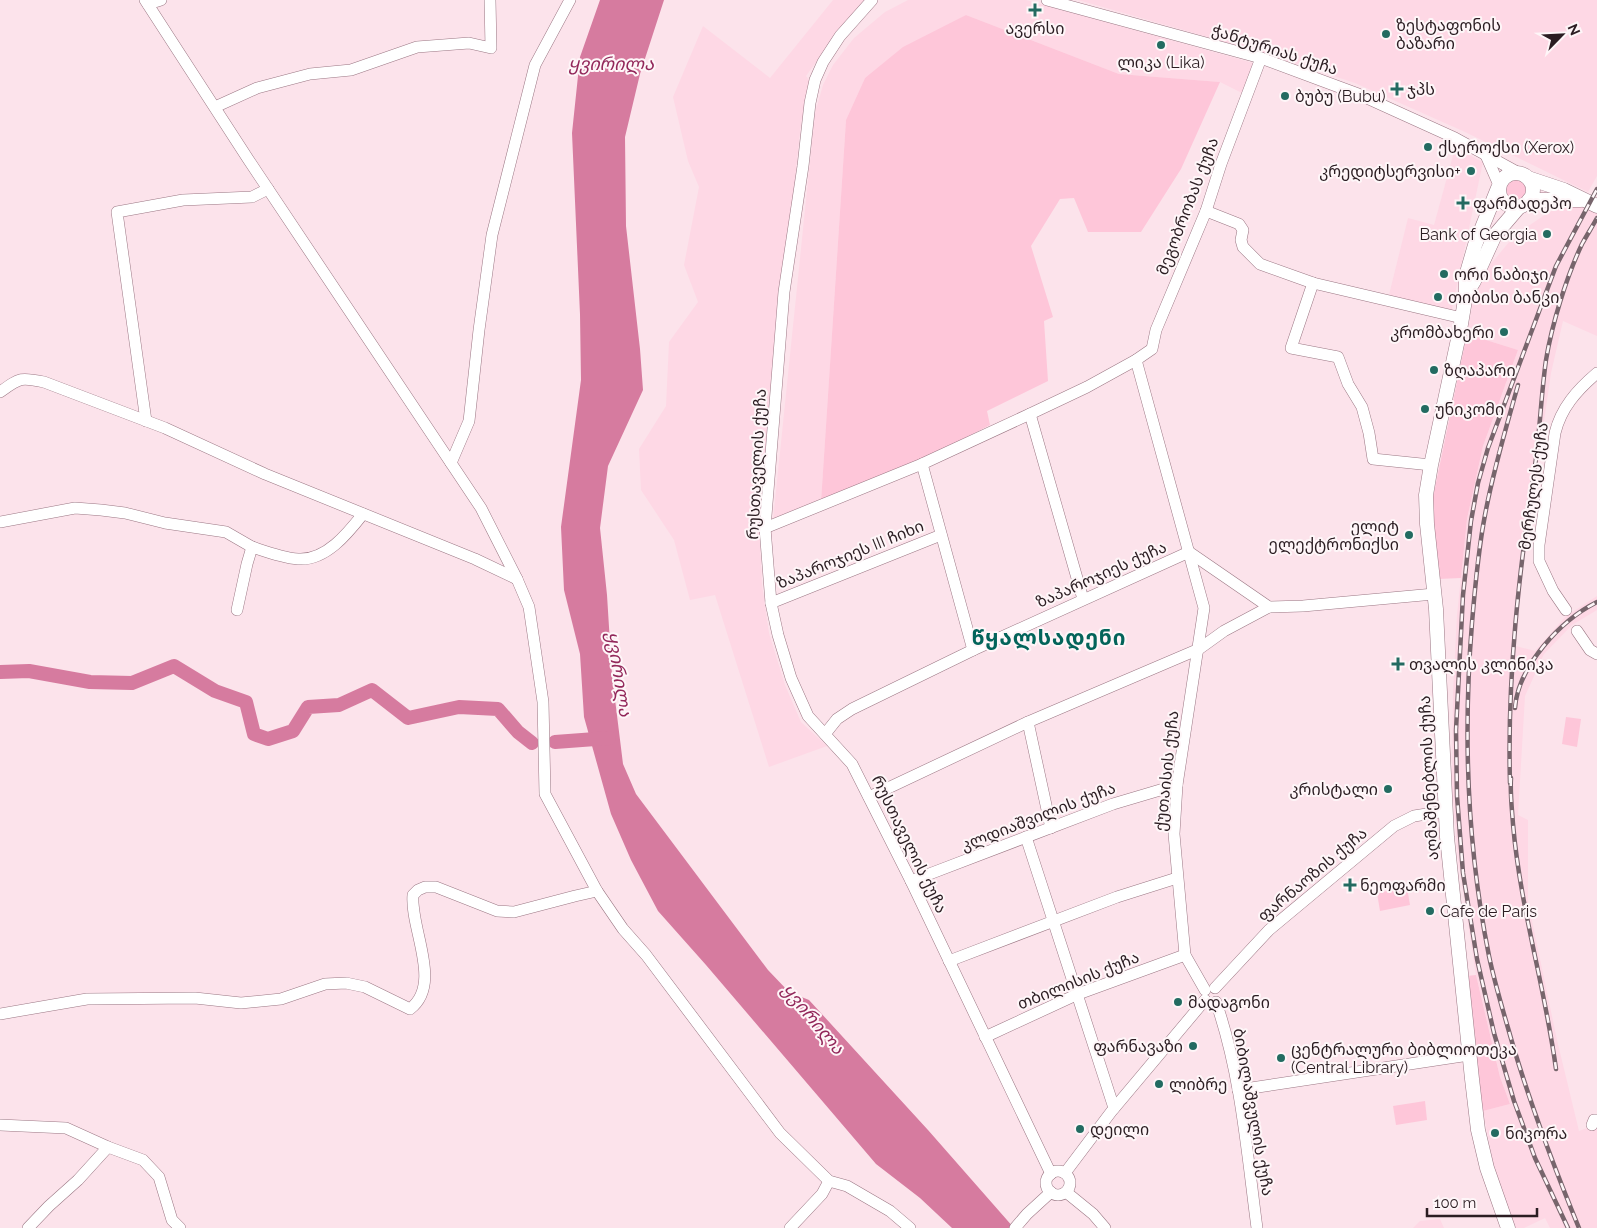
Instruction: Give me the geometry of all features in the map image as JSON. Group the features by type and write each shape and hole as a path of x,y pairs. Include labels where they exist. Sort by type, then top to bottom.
{"main road":[{"path":"1507,175 1524,176 1557,187 1591,203 1524,204 1513,207 1504,203 1500,198 1499,187 1507,175"},
{"path":"1524,176 1533,189 1524,204"},
{"name":"აღმაშენებლის ქუჩა","path":"1499,187 1486,215 1466,276 1466,294 1462,318 1426,495 1427,524 1436,609 1446,811 1469,1055 1478,1130 1490,1177 1508,1228"},
{"name":"აღმაშენებლის ქუჩა","path":"1466,294 1474,281 1488,248 1500,228 1524,204"},
{"path":"1486,215 1493,214 1497,217 1500,228"}],"street":[{"path":"161,0 146,2 268,189 481,508 518,579 529,608 543,702 545,794 597,891 623,929 646,955 780,1133 828,1181 847,1186 882,1206 910,1228"},
{"path":"215,108 257,88 310,74 351,70 417,47 468,42 491,48 490,0"},
{"path":"451,463 469,421 492,235 535,65 570,0"},
{"name":"რუსთაველის ქუჩა","path":"880,0 870,4 840,36 823,62 810,103 803,166 784,292 765,528 771,603 791,678 808,716 852,764 911,882 1051,1174"},
{"name":"ჭანტურიას ქუჩა","path":"1047,0 1261,58 1358,94 1455,138 1524,176"},
{"name":"მეგობრობას ქუჩა","path":"1136,360 1152,349 1156,330 1206,211 1221,164 1261,58"},
{"path":"1484,154 1499,187"},
{"path":"146,421 117,212 183,200 252,197 268,189"},
{"path":"1206,211 1239,224 1243,230 1241,240 1243,248 1260,264 1314,284 1462,318"},
{"path":"1314,284 1291,348 1338,357 1348,384 1362,407 1373,459 1431,465"},
{"path":"765,528 922,464 1086,387 1136,360"},
{"name":"ქუთაისის ქუჩა","path":"1136,360 1204,608 1177,785 1174,834 1185,955 1210,995"},
{"name":"მერჩულეს ქუჩა","path":"1566,610 1539,561 1539,545 1558,420 1572,397 1597,373"},
{"path":"0,392 16,380 27,378 44,382 146,421 266,474 518,579"},
{"path":"1030,414 1083,599"},
{"name":"ზაპაროჯიეს III ჩიხი","path":"922,464 974,650"},
{"path":"0,522 75,508 125,512 165,523 226,532 252,547 299,559 320,555 348,534 362,514"},
{"name":"ზაპაროჯიეს III ჩიხი","path":"771,603 941,535"},
{"path":"237,610 252,547"},
{"name":"ზაპაროჯიეს ქუჩა","path":"825,734 837,719 852,709 1083,599 1189,552 1268,606"},
{"path":"869,797 1028,722 1199,649 1224,631 1268,606 1312,606 1434,594"},
{"path":"1577,631 1590,650 1597,654"},
{"path":"1028,722 1051,828"},
{"name":"კლდიაშვილის ქუჩა","path":"911,882 1113,804 1177,785"},
{"name":"ფარნაოზის ქუჩა","path":"1065,1173 1114,1108 1210,995 1269,930 1394,826 1414,816 1446,811"},
{"path":"1026,837 1114,1108"},
{"path":"949,961 1117,897 1178,878"},
{"path":"0,1014 86,999 195,998 251,1002 281,999 325,984 346,983 365,987 410,1009 416,1004 423,991 422,949 412,906 413,895 418,890 425,887 436,887 497,912 514,912 597,891"},
{"name":"თბილისის ქუჩა","path":"985,1037 1078,994 1185,955"},
{"name":"ბიბილაშვულის ქუჩა","path":"1210,995 1222,1019 1238,1090 1257,1228"},
{"path":"1238,1090 1469,1055"},
{"path":"0,1125 66,1128 143,1160 159,1177 172,1220 180,1228"},
{"path":"28,1228 78,1180 108,1147"},
{"path":"1058,1171 1065,1173 1070,1180 1070,1185 1066,1192 1058,1194 1051,1192 1047,1181 1051,1174 1058,1171"},
{"path":"790,1228 822,1194 828,1181"},
{"path":"1015,1228 1026,1214 1051,1192"},
{"path":"1066,1192 1093,1214 1105,1228"}],"shaded area":[{"path":"833,0 867,0 837,33 806,76 810,81 801,123 759,520 762,585 769,633 785,685 801,722 827,746 769,767 715,595 690,600 674,540 641,490 639,449 666,406 669,342 698,302 684,265 699,187 688,161 673,97 703,26 770,78"},
{"path":"908,0 1026,0 1253,63 1242,93 1220,82 1119,74 966,15 865,78 846,120 821,502 773,520 815,113 823,85 833,65 854,38 885,12"},
{"path":"1078,0 1597,0 1597,176 1588,192 1465,132 1355,83 1264,53"},
{"path":"966,15 1119,74 1220,82 1181,169 1141,232 1088,232 1074,198 1060,199 1031,246 1053,317 1044,321 1048,381 987,411 990,425 930,456 821,502 846,120 865,78 903,47"},
{"path":"1455,148 1483,162 1450,318 1387,303 1408,218 1434,225"},
{"path":"1512,180 1520,180 1526,186 1526,194 1520,200 1512,200 1506,194 1506,186"},
{"path":"1582,205 1597,213 1597,336 1563,321 1551,373 1523,569 1516,646 1535,651 1565,617 1597,596 1597,610 1572,625 1544,654 1525,696 1518,815 1528,820 1528,902 1557,1040 1579,1131 1597,1124 1597,1228 1550,1228 1545,1218 1524,1228 1516,1228 1494,1168 1483,1111 1510,1104 1500,1077 1476,975 1458,860 1452,786 1453,693 1457,615 1467,519 1483,446 1518,350 1467,334 1475,291 1489,266 1515,235 1549,212 1563,206"},
{"path":"1467,334 1518,350 1483,446 1467,519 1461,578 1438,579 1432,502"},
{"path":"1566,717 1581,719 1577,747 1562,744"},
{"path":"1407,887 1410,905 1380,911 1377,893"},
{"path":"1476,975 1500,1077 1510,1104 1483,1111 1466,976"},
{"path":"1425,1101 1427,1120 1396,1125 1393,1106"},
{"path":"1440,1219 1444,1228 1413,1228 1420,1221"}],"water":[{"name":"ყვირილა","path":"600,0 664,0 640,74 625,137 626,226 643,390 608,466 600,528 607,595 612,675 623,764 636,794 768,970 789,992 809,1000 928,1130 1014,1228 952,1228 920,1198 876,1164 658,911 631,860 611,814 584,717 580,654 564,590 561,527 581,380 572,133 580,57"}],"waterway":[{"path":"0,672 29,671 90,682 132,683 174,666 215,691 246,702 254,734 268,739 293,731 308,707 339,705 372,690 408,718 459,707 498,709 518,732 532,743"},
{"path":"555,742 609,738"}],"railway":[{"path":"1568,1228 1535,1158 1514,1101 1494,1033 1477,959 1463,873 1457,796 1456,730 1463,595 1471,521 1478,483 1488,448 1556,266 1597,189"},
{"path":"1510,783 1510,704 1515,624 1537,453 1546,360 1565,286 1582,244 1597,218"},
{"path":"1518,385 1488,499 1480,542 1469,665 1468,748 1472,832 1482,915 1498,992 1532,1104 1579,1228"},
{"path":"1515,708 1524,676 1544,646 1569,620 1597,602"},
{"path":"1511,778 1516,855 1556,1069"}],"place":[{"name":"ავერსი","path":"1035,10"},
{"name":"ზესტაფონის ბაზარი","path":"1386,34"},
{"name":"ლიკა (Lika)","path":"1161,45"},
{"name":"ჯპს","path":"1397,89"},
{"name":"ბუბუ (Bubu)","path":"1285,96"},
{"name":"ქსეროქსი (Xerox)","path":"1428,147"},
{"name":"კრედიტსერვისი+","path":"1471,171"},
{"name":"ფარმადეპო","path":"1463,203"},
{"name":"Bank of Georgia","path":"1547,234"},
{"name":"ორი ნაბიჯი","path":"1444,274"},
{"name":"თიბისი ბანკი","path":"1438,297"},
{"name":"კრომბახერი","path":"1504,332"},
{"name":"ზღაპარი","path":"1434,370"},
{"name":"უნიკომი","path":"1425,409"},
{"name":"ელიტ ელექტრონიქსი","path":"1409,535"},
{"name":"თვალის კლინიკა","path":"1398,664"},
{"name":"კრისტალი","path":"1388,789"},
{"name":"ნეოფარმი","path":"1350,885"},
{"name":"Cafe de Paris","path":"1430,911"},
{"name":"მადაგონი","path":"1178,1002"},
{"name":"ფარნავაზი","path":"1193,1046"},
{"name":"ცენტრალური ბიბლიოთეკა (Central Library)","path":"1281,1058"},
{"name":"ლიბრე","path":"1159,1084"},
{"name":"დეილი","path":"1080,1129"},
{"name":"ნიკორა","path":"1495,1133"}],"district":[{"name":"წყალსადენი","path":"1049,638"}]}
